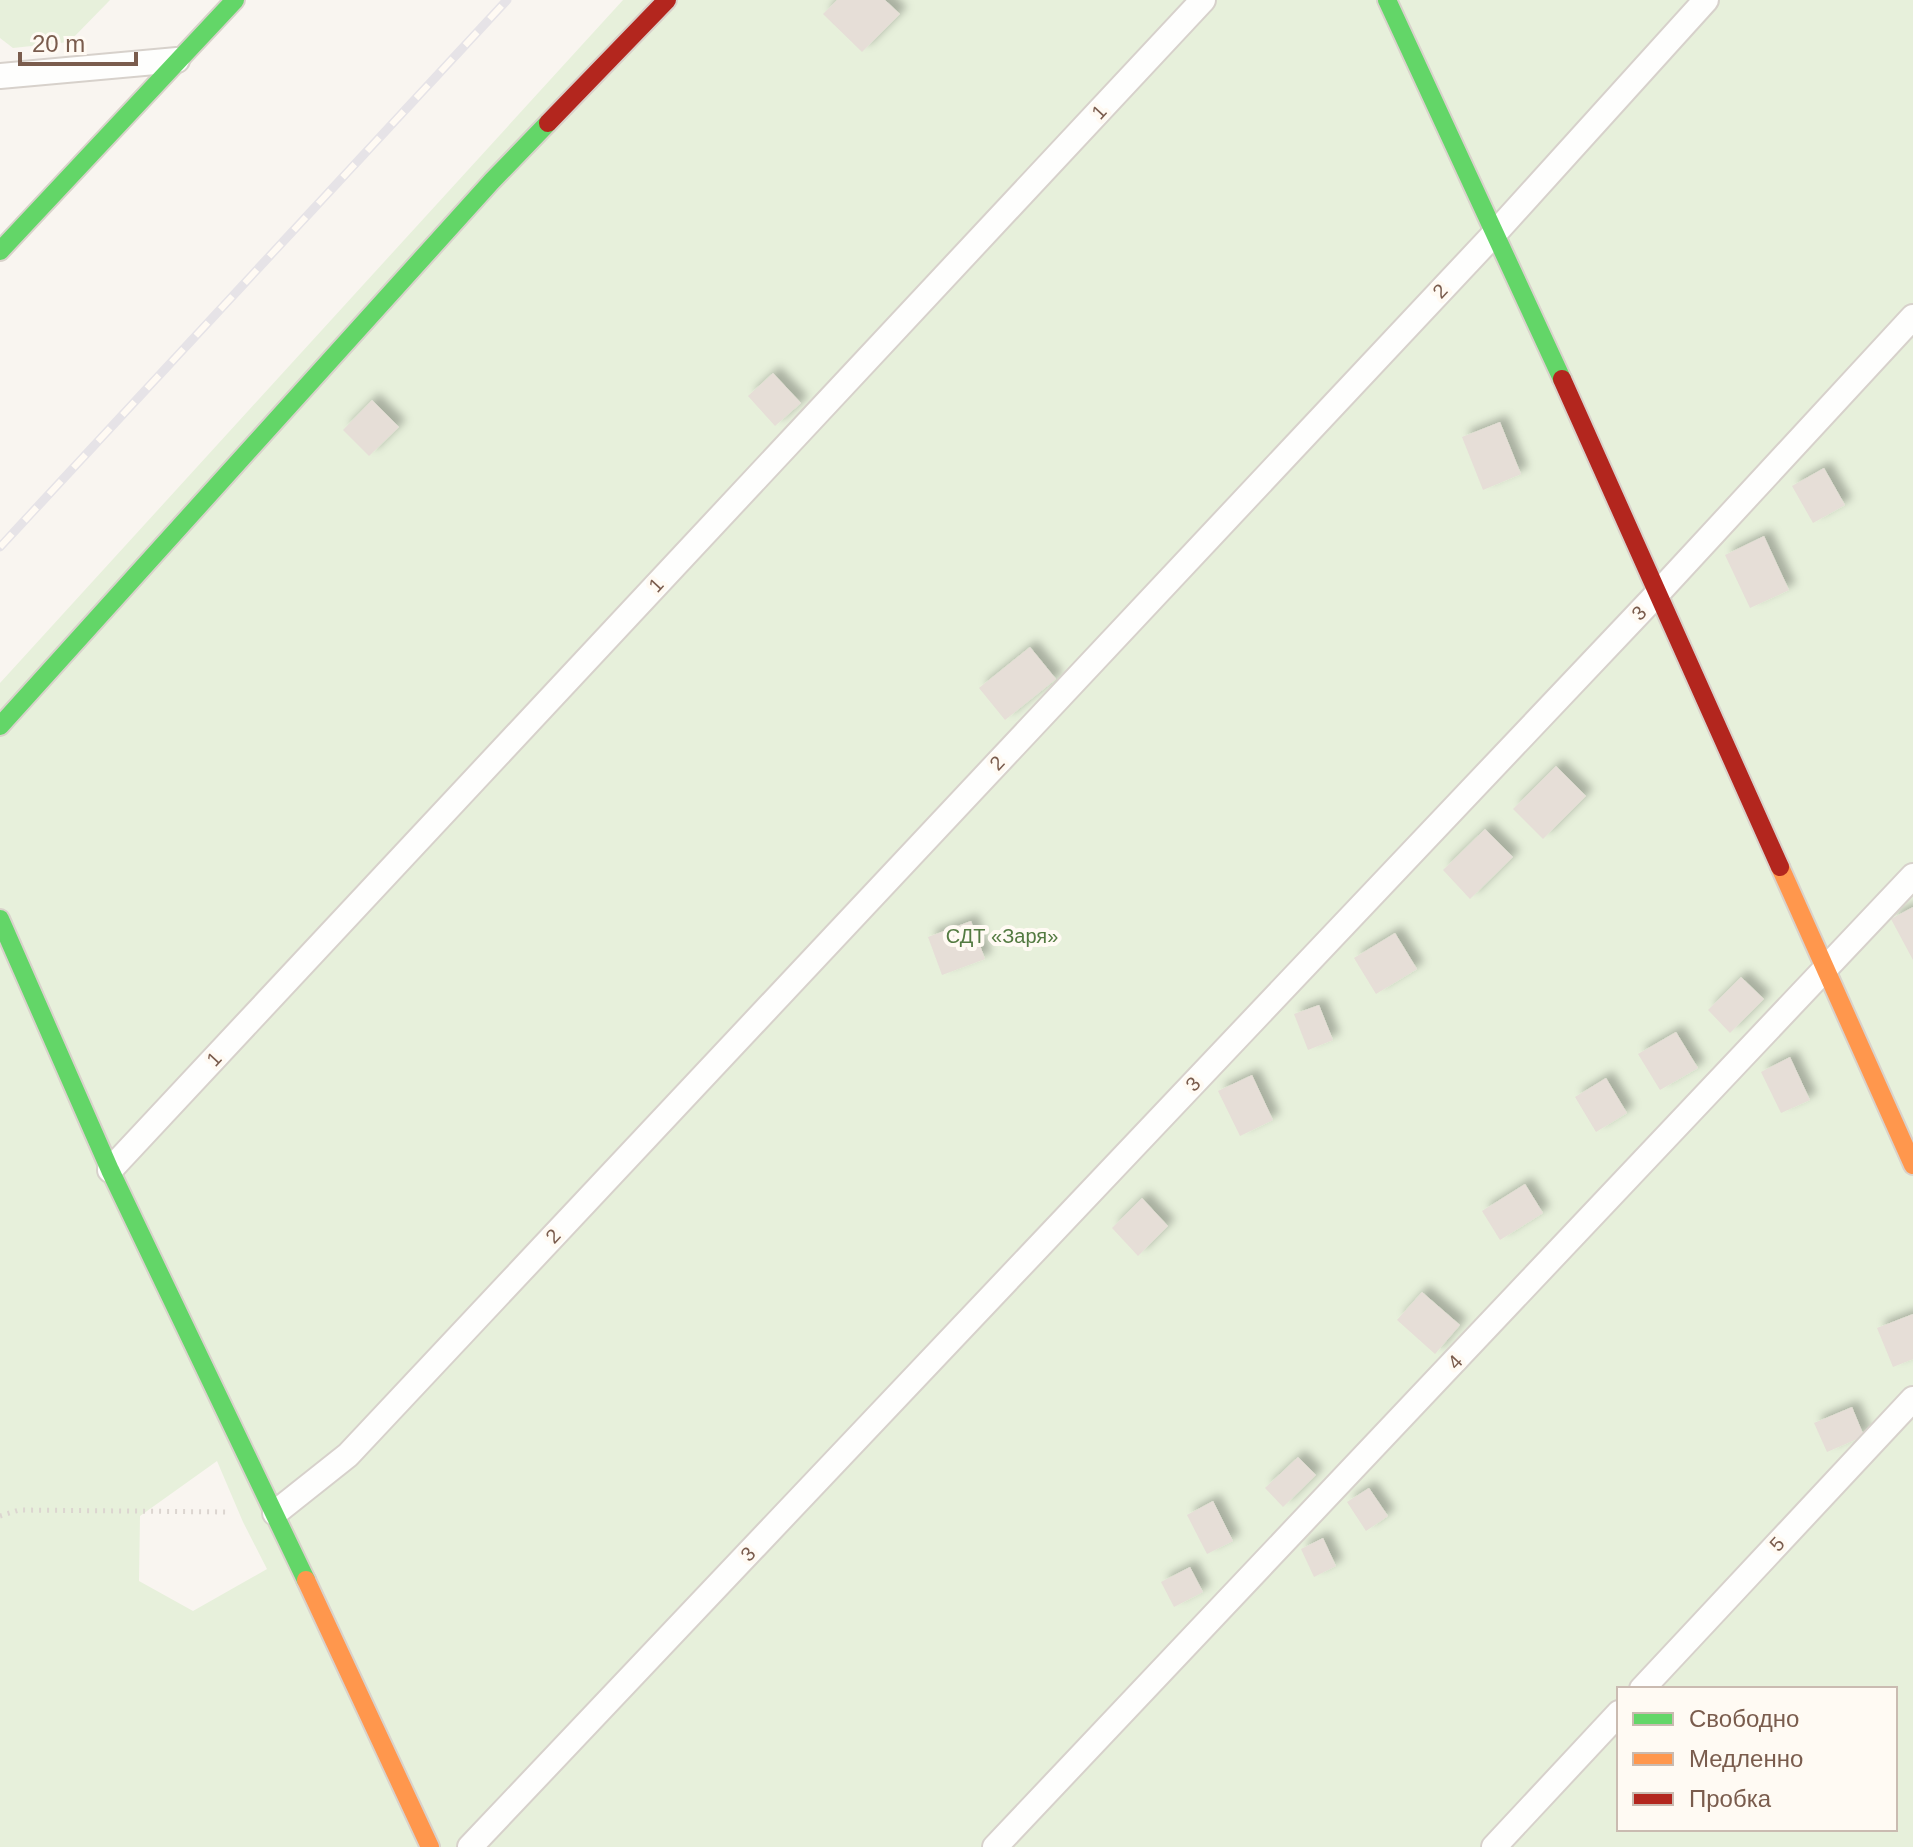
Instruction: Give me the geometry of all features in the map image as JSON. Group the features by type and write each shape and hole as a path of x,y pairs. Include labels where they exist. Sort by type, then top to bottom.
{"street":[{"path":"0,251 235,0"},
{"path":"0,726 492,181 667,0"},
{"path":"1387,0 1496,232 1913,1165"},
{"path":"0,919 110,1170 275,1513 430,1847"}],"lane":[{"name":"1","path":"110,1170 1203,0"},
{"name":"2","path":"275,1513 348,1455 1496,232 1706,0"},
{"path":"0,76 179,60"},
{"name":"3","path":"470,1847 1658,593 1913,317"},
{"name":"4","path":"995,1847 1913,876"},
{"name":"5","path":"1644,1687 1913,1399"},
{"path":"1494,1847 1617,1715"}],"path":[{"path":"0,1516 19,1510 275,1513"}],"green space":[{"path":"0,0 110,0 69,42 13,48 0,38"},
{"name":"СДТ «Заря»","path":"623,0 1913,0 1913,1847 0,1847 0,683","holes":["217,1461 267,1569 193,1611 139,1581 140,1516"]}],"building":[{"path":"837,0 885,0 900,14 862,52 823,14"},
{"path":"773,373 801,403 775,426 748,396"},
{"path":"372,400 399,427 369,456 343,430"},
{"path":"1500,422 1521,474 1483,490 1462,437"},
{"path":"1824,468 1845,505 1813,523 1792,486"},
{"path":"1764,536 1789,590 1750,608 1725,555"},
{"path":"1030,647 1056,679 1005,720 979,688"},
{"path":"1556,766 1586,796 1543,839 1513,809"},
{"path":"1485,829 1513,857 1470,899 1443,870"},
{"path":"1913,907 1913,960 1891,919"},
{"path":"971,921 985,959 942,975 928,937"},
{"path":"1395,933 1417,969 1376,994 1354,958"},
{"path":"1741,977 1764,999 1730,1033 1708,1010"},
{"path":"1319,1005 1333,1040 1308,1050 1294,1014"},
{"path":"1676,1032 1698,1068 1660,1090 1638,1054"},
{"path":"1790,1057 1810,1100 1781,1113 1761,1072"},
{"path":"1252,1075 1273,1120 1240,1136 1218,1091"},
{"path":"1606,1078 1627,1113 1596,1132 1575,1097"},
{"path":"1525,1184 1543,1213 1500,1240 1482,1211"},
{"path":"1142,1198 1168,1226 1138,1256 1112,1228"},
{"path":"1422,1292 1460,1325 1435,1354 1397,1320"},
{"path":"1913,1314 1913,1359 1893,1367 1877,1328"},
{"path":"1852,1407 1864,1436 1827,1452 1814,1423"},
{"path":"1298,1457 1316,1475 1283,1507 1265,1488"},
{"path":"1369,1488 1388,1516 1366,1531 1347,1502"},
{"path":"1213,1501 1233,1541 1207,1554 1187,1515"},
{"path":"1323,1538 1336,1566 1314,1577 1301,1549"},
{"path":"1190,1567 1203,1592 1174,1607 1161,1582"}],"railway":[{"path":"0,547 507,0"}],"traffic: fast":[{"path":"0,251 235,0"},
{"path":"1387,0 1562,379"},
{"path":"0,726 492,181 548,123"},
{"path":"0,919 110,1170 306,1580"}],"traffic: slow":[{"path":"1780,867 1913,1165"},
{"path":"306,1580 430,1847"}],"traffic: jam":[{"path":"548,123 667,0"},
{"path":"1562,379 1780,867"}]}
